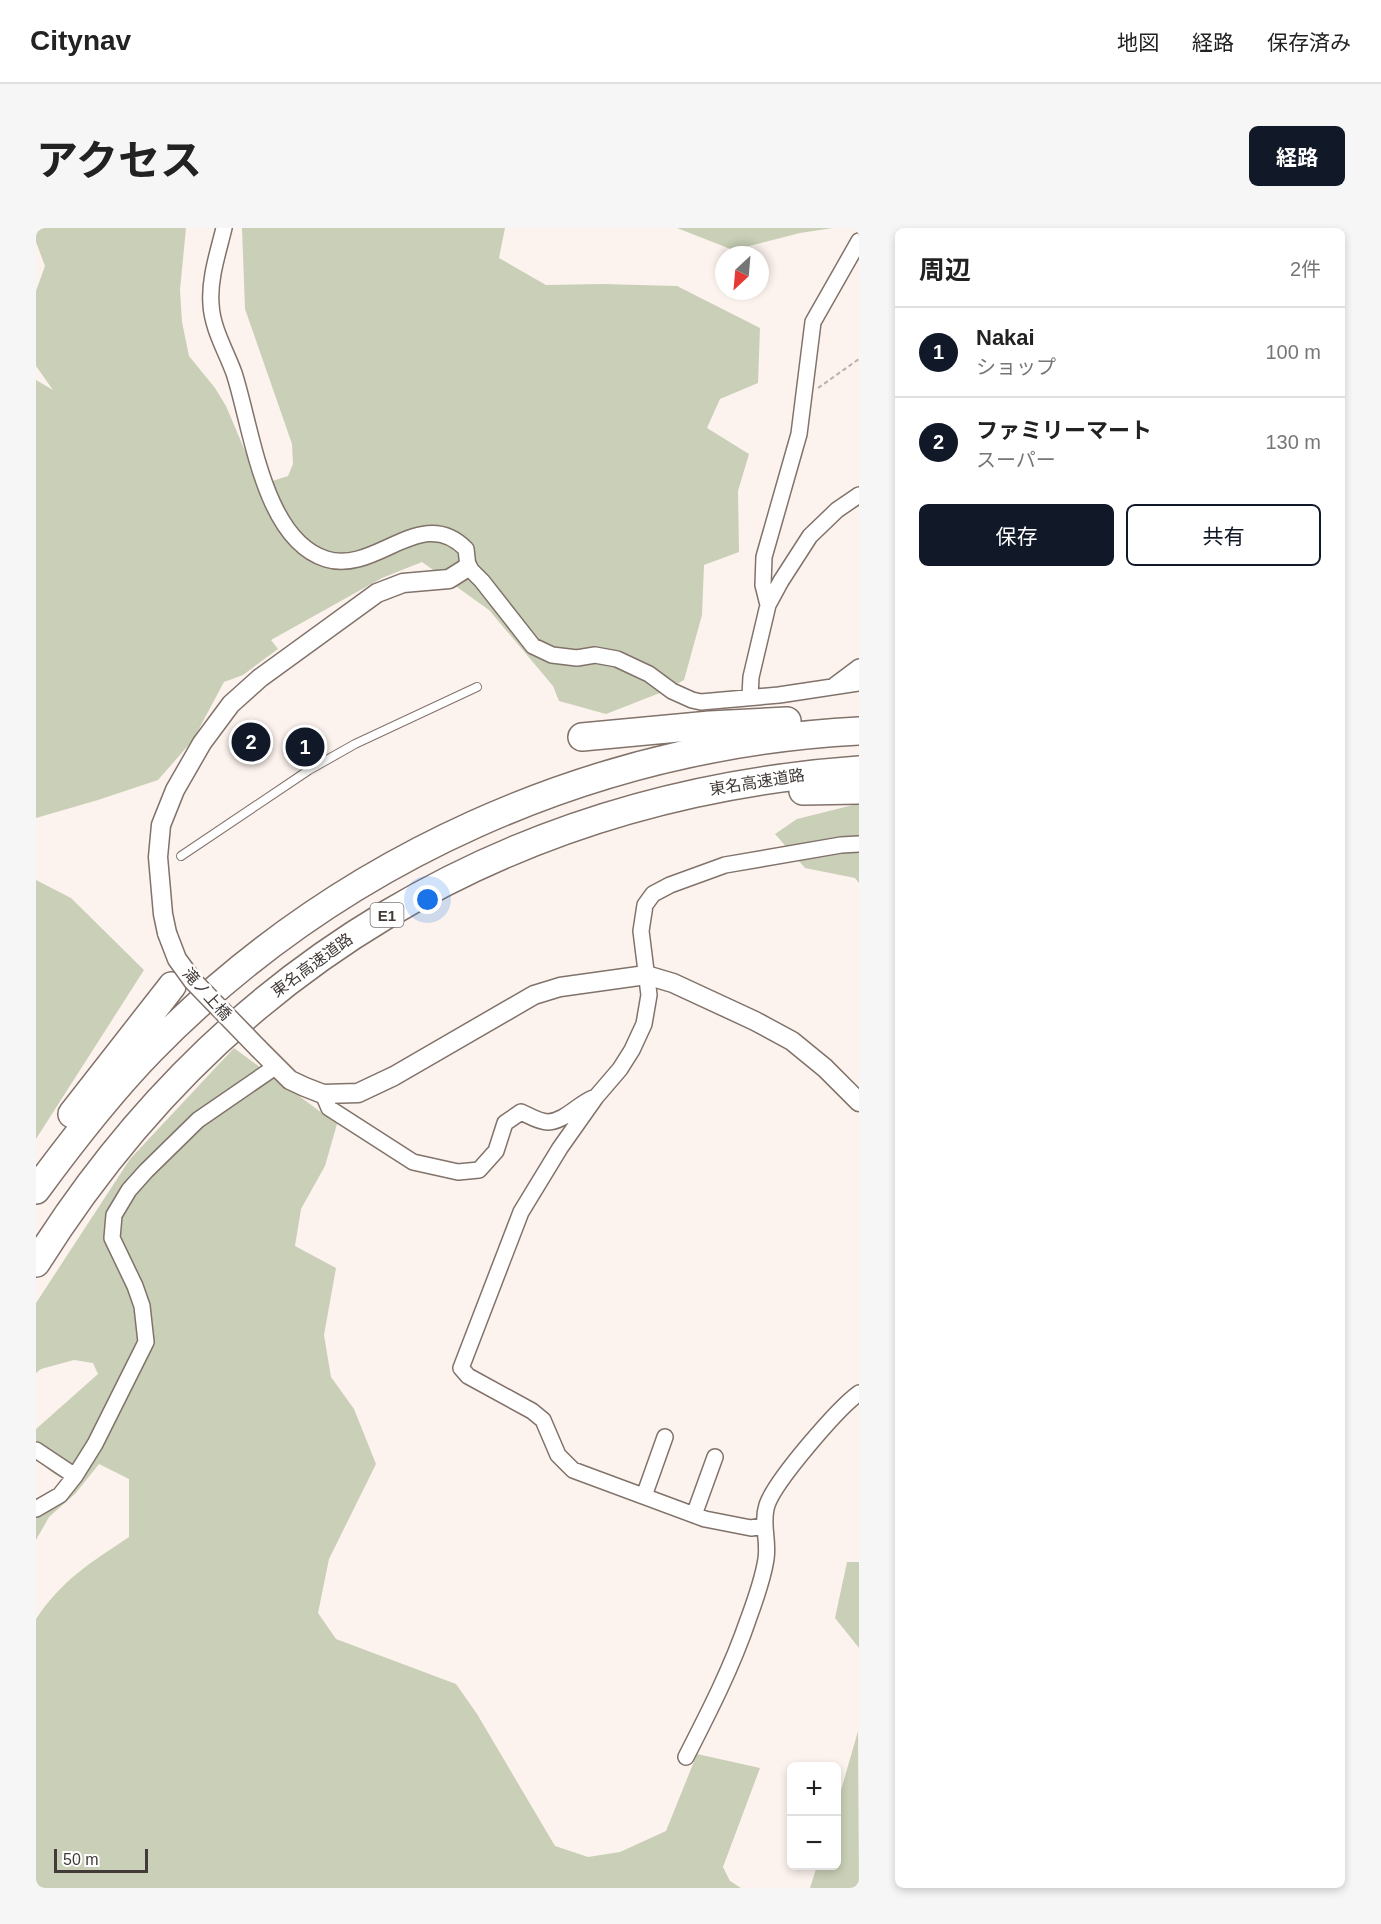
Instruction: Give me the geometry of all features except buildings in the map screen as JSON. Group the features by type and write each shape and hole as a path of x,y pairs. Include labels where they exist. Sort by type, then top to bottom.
{"highway":[{"path":"582,737 710,725 859,717"},
{"name":"E1","path":"36,1190 100,1106 151,1050 188,1014 284,934 354,887 391,866 510,808 589,779 627,768 733,745 859,731"},
{"name":"東名高速道路","path":"36,1263 109,1160 178,1080 228,1032 294,976 379,919 441,884 490,860 563,830 609,815 711,789 810,773 859,770"},
{"path":"379,919 554,845 628,820 677,808 765,794 812,790 859,790"},
{"path":"36,1167 93,1086 172,986"}],"street":[{"path":"224,228 212,285 213,320 234,374 260,468 274,505 287,530 304,548 337,562 348,562 358,560 414,536 427,533 451,537 466,549 468,567 482,581 533,646 552,655 577,658 595,655 617,659 649,674 672,691 692,700 701,702 779,695 859,683"},
{"path":"768,605 763,585 764,557 798,434 813,322 859,241"},
{"path":"750,696 751,677 768,605 810,536 837,510 859,495"},
{"name":"滝ノ上橋","path":"323,1094 290,1080 275,1067 193,981 177,959 167,933 163,914 158,857 161,825 175,790 202,743 231,704 260,678 377,593 403,583 449,579 468,567"},
{"path":"833,686 859,667"},
{"path":"763,1526 751,1528 694,1515 573,1470 558,1455 543,1420 532,1411 468,1376 461,1368 521,1212 560,1148 596,1097 620,1069 644,1024 649,995 641,931 645,905 653,894 670,885 725,865 859,844"},
{"path":"596,1097 584,1101 560,1119 546,1122 520,1113 505,1123 496,1151 478,1170 458,1172 413,1162 328,1107 323,1094 358,1093 375,1087 534,995 560,987 646,975 673,983 792,1041 825,1068 859,1102"},
{"path":"36,1509 60,1495 75,1476 95,1444 146,1342 142,1306 112,1238 114,1215 140,1177 198,1120 275,1067"},
{"path":"686,1757 720,1690 748,1619 766,1558 767,1534 763,1526 767,1504 776,1488 833,1417 859,1393"},
{"path":"644,1496 665,1437"},
{"path":"36,1450 75,1476"},
{"path":"694,1515 715,1457"}],"lane":[{"path":"181,856 309,770 346,749 477,687"}],"path":[{"path":"805,395 859,359"}],"green space":[{"path":"36,228 186,228 180,290 182,322 189,356 215,388 226,406 257,479 266,483 288,476 293,464 292,444 245,309 242,228 505,228 499,258 546,285 677,286 760,328 758,383 720,399 707,428 749,454 738,491 739,552 704,565 702,615 684,680 665,691 606,714 559,701 553,686 489,610 422,562 382,578 271,640 278,649 243,675 224,682 193,740 158,780 36,818 36,380 53,390 36,366 36,291 45,266 36,242"},
{"path":"677,228 833,228 800,233 749,246 723,246"},
{"path":"859,805 859,883 855,878 805,868 775,834 797,819"},
{"path":"36,880 71,898 144,970 36,1139"},
{"path":"234,1048 337,1124 325,1166 301,1209 295,1246 336,1268 324,1335 331,1377 354,1409 376,1464 329,1559 318,1613 336,1639 456,1684 477,1714 555,1846 588,1857 620,1852 666,1831 697,1754 760,1768 723,1867 730,1881 741,1888 36,1888 36,1619 56,1593 67,1583 89,1564 129,1537 129,1479 99,1464 75,1494 49,1517 36,1540 36,1506 59,1491 63,1479 48,1469 40,1459 36,1429 98,1374 93,1363 74,1360 41,1369 36,1373 36,1303 130,1159"},
{"path":"847,1562 859,1562 859,1648 835,1618"},
{"path":"858,1731 859,1888 810,1888 816,1870 841,1870 841,1790"}],"place":[{"name":"ファミリーマート","path":"251,742"},
{"name":"Nakai","path":"305,747"}]}
